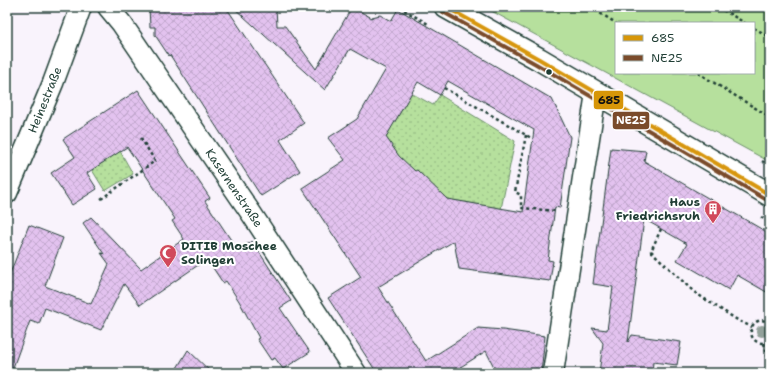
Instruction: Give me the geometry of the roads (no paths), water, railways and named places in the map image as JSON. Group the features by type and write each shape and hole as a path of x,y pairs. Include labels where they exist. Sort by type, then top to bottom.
{"street":[{"name":"Heinestraße","path":"7,193 53,83 81,7"},
{"name":"Kasernenstraße","path":"108,7 122,24 251,213 356,373"},
{"path":"446,7 539,59 770,195"},
{"path":"554,373 596,93"}],"place":[{"name":"Haus Friedrichsruh","path":"713,224"},
{"name":"DITIB Moschee Solingen","path":"168,268"}]}
